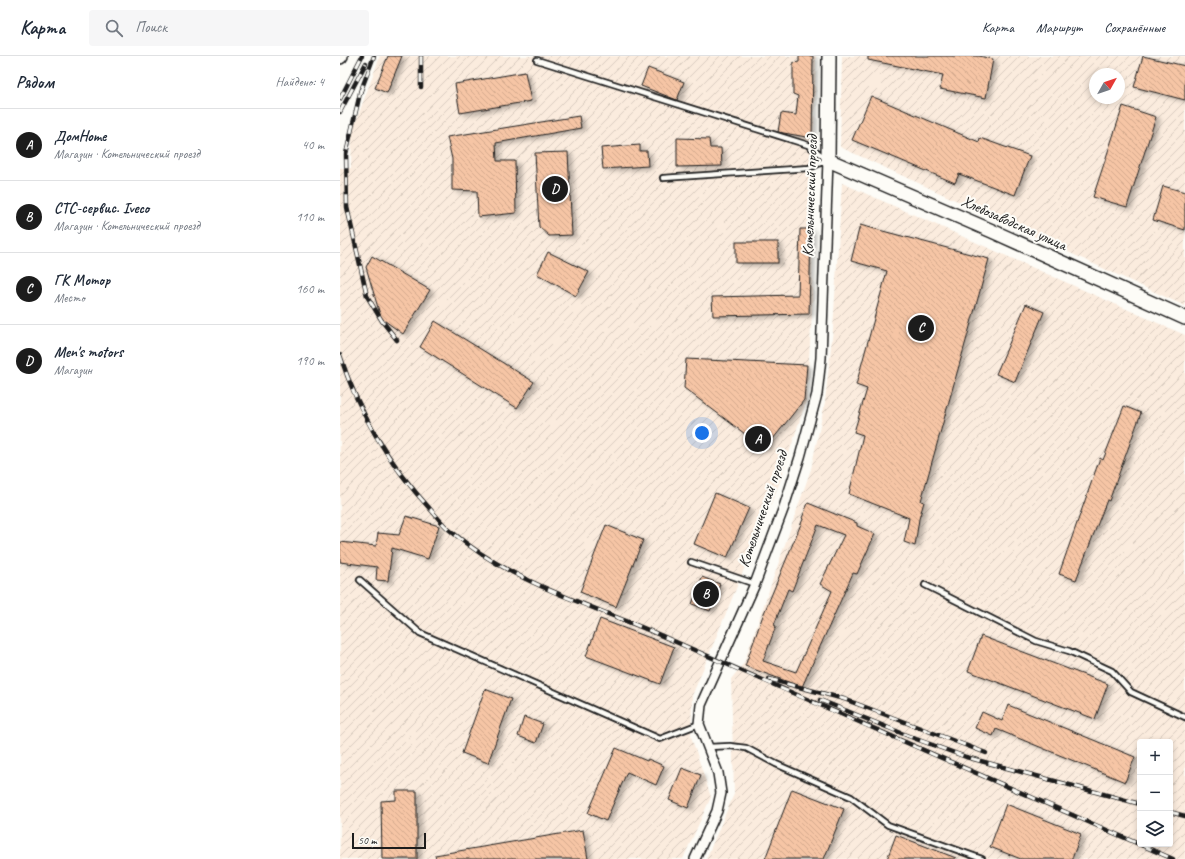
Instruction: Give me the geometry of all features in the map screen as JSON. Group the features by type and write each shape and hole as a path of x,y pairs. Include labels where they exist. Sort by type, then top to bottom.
{"street":[{"name":"Котельнический проезд","path":"699,724 702,706 755,584 784,507 800,457 816,394 821,351 828,160 829,56"},
{"name":"Хлебозаводская улица","path":"828,160 992,231 1185,318"},
{"path":"695,859 717,811 721,793 718,773 699,724"}],"lane":[{"path":"537,60 628,90 808,145 828,160"},
{"path":"663,178 809,168 828,160"},
{"path":"691,562 755,584"},
{"path":"360,580 420,633 660,739 699,724"},
{"path":"924,585 1036,641 1069,651 1112,671 1131,692 1185,717"},
{"path":"708,747 730,746 746,748 776,764 851,797 888,824 982,859"}],"shaded area":[{"path":"380,56 816,56 813,159 812,314 806,401 779,484 692,696 691,736 711,797 683,859 340,859 340,168 351,168 352,132"},
{"path":"842,56 1185,56 1185,306 840,147"},
{"path":"842,183 1185,335 1185,859 706,859 734,794 731,679 744,663 811,469 825,402 833,329"}],"building":[{"path":"388,56 402,56 387,93 375,88"},
{"path":"799,56 813,56 812,138 778,132 781,113 796,115 798,96 793,94 793,63 799,62"},
{"path":"868,56 979,56 993,59 986,98 940,89 943,75 868,60"},
{"path":"1143,56 1185,66 1185,100 1134,87"},
{"path":"648,68 684,82 677,100 641,86"},
{"path":"525,72 531,101 460,113 455,84"},
{"path":"871,96 979,142 980,138 1030,156 1015,195 959,174 955,183 852,140"},
{"path":"1123,106 1156,117 1127,207 1093,197"},
{"path":"579,116 581,128 496,143 497,161 515,161 516,213 478,217 477,191 452,190 452,159 447,137"},
{"path":"677,138 709,139 710,148 721,148 722,166 677,167"},
{"path":"640,145 640,151 647,151 648,166 603,169 601,148"},
{"path":"568,152 572,235 549,236 539,227 535,153"},
{"path":"1163,186 1185,192 1185,230 1153,220"},
{"path":"860,225 989,259 921,501 924,502 919,519 915,546 904,542 909,518 849,494 863,435 854,432 867,389 856,385 887,271 851,261"},
{"path":"800,229 811,229 809,314 713,316 712,297 798,295"},
{"path":"736,242 778,242 778,263 736,263"},
{"path":"548,252 589,272 576,296 537,274"},
{"path":"372,256 430,290 403,334 381,318 366,267"},
{"path":"1026,304 1044,312 1015,382 996,374"},
{"path":"435,321 534,382 517,408 420,347"},
{"path":"686,359 807,365 804,400 765,449 684,388"},
{"path":"1124,406 1141,413 1109,501 1107,500 1076,580 1059,574 1100,458 1103,460"},
{"path":"715,493 749,508 727,558 694,544"},
{"path":"808,503 857,523 857,526 875,534 857,574 853,573 802,687 745,666 762,618 803,519 802,518","holes":["818,525 844,535 820,584 832,591 796,672 763,661 776,626 774,625 788,589 792,591"]},
{"path":"406,516 439,526 428,559 392,548 388,581 376,580 377,567 340,562 340,542 376,546 378,533 399,535"},
{"path":"606,525 643,540 616,607 580,592"},
{"path":"702,577 720,584 710,611 692,604"},
{"path":"600,619 674,647 660,684 586,656"},
{"path":"981,636 1108,684 1095,719 968,671"},
{"path":"485,689 511,699 488,763 462,753"},
{"path":"1008,705 1135,757 1125,782 996,729 993,736 975,728 982,712 1002,721"},
{"path":"524,717 543,724 536,743 518,736"},
{"path":"616,748 647,761 648,759 664,766 656,785 627,772 606,821 588,813"},
{"path":"682,768 701,775 688,808 669,800"},
{"path":"792,789 844,809 824,859 765,859"},
{"path":"396,791 417,791 417,859 382,859 381,801 396,800"},
{"path":"1006,804 1081,834 1072,859 1021,859 990,847"},
{"path":"583,830 588,859 436,859 435,855"},
{"path":"896,835 956,858 887,859"}],"railway":[{"path":"340,99 362,56"},
{"path":"360,93 374,56"},
{"path":"421,56 421,87"},
{"path":"340,112 366,63"},
{"path":"361,89 346,154 347,207 367,296 382,321 397,340"},
{"path":"340,355 356,398 366,418 377,438 402,475 446,527 476,550 502,566 556,593 669,639 1173,859"},
{"path":"769,679 844,699 986,753"},
{"path":"820,700 916,739 966,757 1137,803"},
{"path":"1173,813 1185,816"}],"place":[{"name":"Men's motors","path":"555,189"},
{"name":"ГК Мотор","path":"921,328"},
{"name":"ДомHome","path":"758,439"},
{"name":"СТС-сервис. Iveco","path":"706,594"}]}
